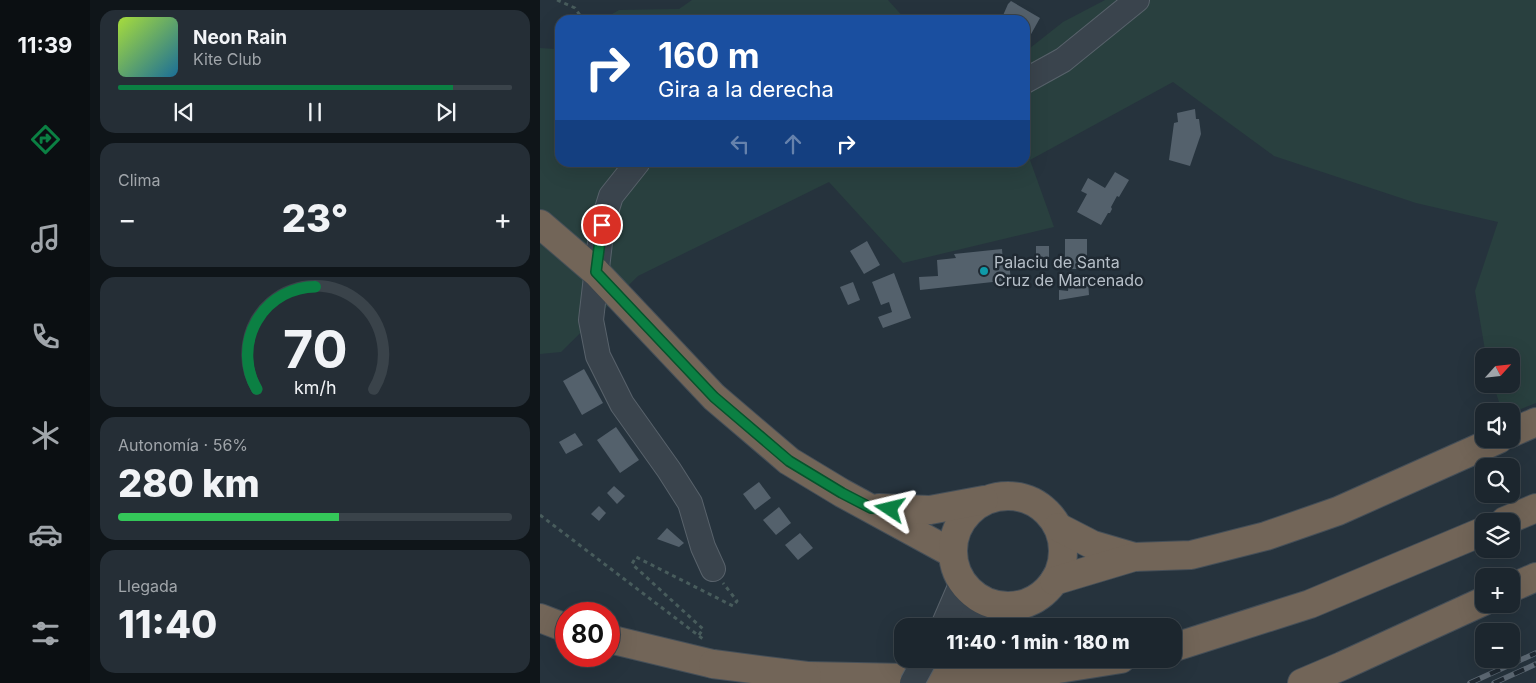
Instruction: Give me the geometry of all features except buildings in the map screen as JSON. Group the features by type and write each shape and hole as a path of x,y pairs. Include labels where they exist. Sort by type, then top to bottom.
{"highway":[{"path":"540,224 596,272 714,397 789,461 842,493 952,553"},
{"path":"1520,429 1536,422"},
{"path":"1054,581 1134,557 1191,555 1266,536 1338,511 1479,448"},
{"path":"871,508 930,510 1004,495 1020,496 1035,502 1048,512 1058,527 1063,544 1062,565 1054,581 1045,592 1032,601 1019,606 999,606 977,597 962,582 954,567 952,553 954,535 968,512 984,500"},
{"path":"1520,515 1536,508"},
{"path":"1058,527 1093,545 1134,557"},
{"path":"1182,645 1310,604 1475,535"},
{"path":"1520,584 1536,577"},
{"path":"1302,683 1475,605"},
{"path":"540,618 555,624"},
{"path":"620,641 710,653 807,676 960,678 1064,668"}],"street":[{"path":"1030,78 1063,60 1137,0"},
{"path":"634,167 611,196 602,225 591,320 598,356 622,404 670,470 690,503 703,547 713,568"},
{"path":"946,618 962,582"},
{"path":"955,618 975,607 999,606"},
{"path":"912,683 920,668"}],"path":[{"path":"557,0 575,8 580,15"},
{"path":"540,515 699,636 710,653"},
{"path":"699,636 703,630 632,564 636,557 733,606 737,601 713,568"}],"green space":[{"path":"692,0 888,0 902,15 610,15 619,10 679,9"},
{"path":"1105,0 1536,0 1536,403 1520,409 1520,403 1499,403 1496,393 1520,393 1520,348 1485,348 1475,291 1498,222 1416,203 1274,156 1173,82 1030,160 1030,48 1063,22"},
{"path":"540,48 555,49 555,167 1030,167 1030,160 1054,227 903,263 829,182 638,276 561,352 540,354"}],"railway":[{"path":"1470,683 1536,653"},
{"path":"1494,683 1536,664"}],"place":[{"name":"Palaciu de Santa Cruz de Marcenado","path":"984,271"}],"route":[{"path":"602,225 596,272 714,397 789,461 871,508 890,509"}]}
